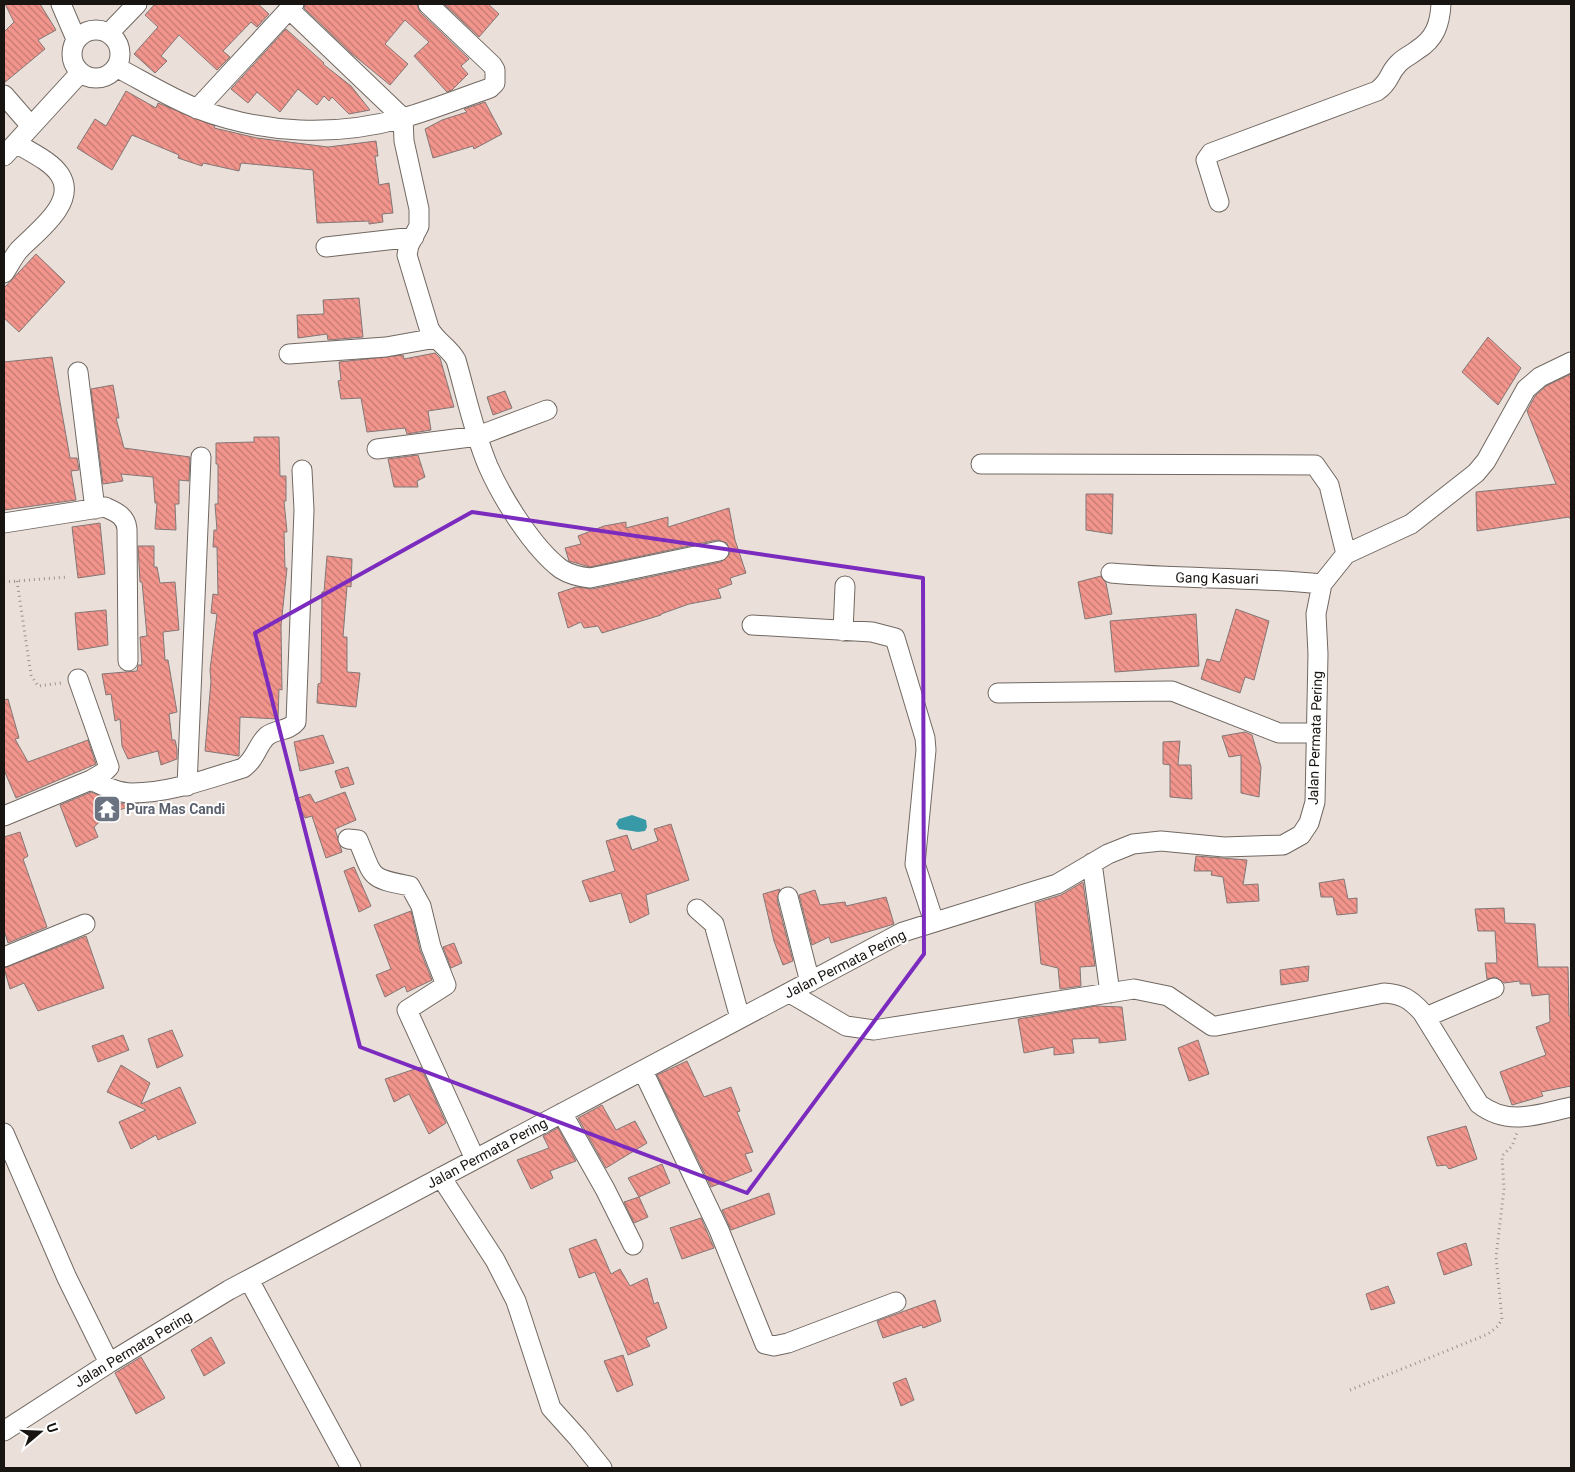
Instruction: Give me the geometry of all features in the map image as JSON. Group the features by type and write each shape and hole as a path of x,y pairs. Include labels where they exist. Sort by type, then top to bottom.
{"street":[{"path":"61,4 76,39"},
{"path":"110,34 137,4"},
{"path":"116,67 197,109 287,131 338,131 403,118 490,88 495,83 496,76 492,65 428,4"},
{"path":"1218,202 1207,170 1206,160 1211,154 1376,91 1386,84 1396,65 1429,41 1435,34 1440,20 1441,4"},
{"path":"197,109 291,6 403,118 405,149 419,209 419,226 409,245 407,255 429,328 436,338 450,349 456,360 488,465 506,501 534,540 562,569 581,577 590,578 719,551"},
{"path":"92,29 110,34 120,49 120,58 116,67 110,73 95,78 80,73 74,65 71,56 72,47 76,39 83,32 92,29"},
{"path":"4,273 17,252 59,208 65,190 60,175 49,164 10,150 80,73"},
{"path":"4,95 31,126"},
{"path":"326,247 414,237"},
{"path":"289,354 386,347 436,338"},
{"name":"Jalan Permata Pering","path":"4,1431 109,1363 249,1280 903,932 1057,884 1092,863 1132,844 1161,841 1224,847 1256,847 1283,845 1294,841 1302,835 1309,823 1315,802 1318,654 1316,614 1322,584 1346,554 1411,524 1476,473 1486,462 1526,389 1540,377 1571,362"},
{"path":"78,372 95,509"},
{"path":"377,449 478,436 547,410"},
{"path":"187,786 201,457"},
{"path":"981,464 1315,465 1329,484 1346,554"},
{"path":"91,780 111,789 131,793 187,786 243,768 250,763 268,736 292,726 296,722 304,510 302,470"},
{"path":"4,523 105,507 118,512 124,519 127,530 128,661"},
{"name":"Gang Kasuari","path":"1111,573 1157,577 1273,579 1322,584"},
{"path":"843,631 845,586"},
{"path":"752,625 872,632 895,638 926,738 915,864 934,922"},
{"path":"4,816 91,780 103,774 109,767 78,679"},
{"path":"998,693 1172,691 1278,734 1316,733"},
{"path":"348,839 358,840 373,876 381,880 410,886 421,906 432,947 446,985 407,1010 475,1159"},
{"path":"1092,863 1110,993"},
{"path":"788,897 810,982"},
{"path":"697,909 714,924 740,1018"},
{"path":"4,957 85,924"},
{"path":"1426,1017 1494,988"},
{"path":"790,993 846,1026 874,1030 1134,989 1168,996 1212,1026 1384,993 1400,994 1411,1000 1426,1017 1479,1104 1498,1116 1519,1118 1571,1107"},
{"path":"643,1071 719,1230 765,1344 774,1346 788,1342 896,1302"},
{"path":"562,1113 605,1188 633,1245"},
{"path":"4,1133 67,1278 109,1363"},
{"path":"441,1177 495,1260 516,1301 551,1408 602,1468"},
{"path":"249,1280 351,1468"}],"path":[{"path":"4,582 67,577"},
{"path":"17,581 31,676 34,683 38,686 48,686 78,679"},
{"path":"1350,1390 1488,1334 1498,1326 1502,1319 1503,1309 1496,1257 1504,1189 1502,1156 1517,1138 1519,1118"}],"highlighted area":[{"path":"472,512 923,578 924,954 747,1193 360,1047 255,633"}],"water":[{"path":"632,815 646,820 647,827 645,831 638,832 619,829 616,824 619,819"}],"building":[{"path":"5,4 40,4 56,30 38,40 45,49 4,83 4,32 14,22"},
{"path":"155,4 258,4 269,14 257,27 251,22 223,51 230,57 217,70 179,35 161,56 167,61 155,73 134,54 158,27 145,15"},
{"path":"305,4 417,4 420,12 469,59 461,66 468,74 452,90 447,92 414,56 429,42 405,20 385,44 408,64 390,85 351,53 304,8"},
{"path":"444,4 488,4 499,14 479,37"},
{"path":"286,29 323,64 351,86 370,110 349,114 332,97 329,101 324,96 317,105 298,89 280,112 257,92 248,103 231,89"},
{"path":"126,91 156,108 158,103 215,126 214,128 257,138 328,147 376,141 378,156 375,156 379,185 389,183 393,213 382,214 383,222 369,224 369,221 317,223 313,170 241,163 239,171 203,163 202,166 178,158 179,155 132,135 112,170 77,148 95,119 106,126"},
{"path":"485,102 502,134 474,149 473,146 433,158 425,129 442,120 467,112 464,109"},
{"path":"36,254 65,282 19,332 4,318 4,288"},
{"path":"359,298 363,337 328,340 327,334 298,338 297,315 324,314 323,300"},
{"path":"1488,337 1521,368 1498,405 1462,372"},
{"path":"435,353 440,358 454,407 428,411 431,430 407,434 405,428 367,432 361,398 341,399 338,381 341,380 339,362 403,355 404,359"},
{"path":"52,357 70,458 77,458 79,470 71,471 76,500 4,510 4,362"},
{"path":"1571,374 1571,520 1569,517 1477,531 1476,492 1556,484 1527,411 1535,396 1546,386"},
{"path":"113,385 119,418 116,418 124,448 190,457 189,481 179,480 179,504 175,504 176,530 155,529 157,503 155,503 153,477 121,474 123,481 103,484 91,389"},
{"path":"505,391 512,408 493,415 487,397"},
{"path":"254,437 279,437 280,476 286,476 286,501 284,501 287,532 284,532 285,568 287,568 281,626 282,690 279,689 278,719 240,717 239,756 205,751 211,681 210,670 217,614 211,613 213,594 218,595 217,547 213,547 214,530 217,530 215,504 218,504 216,443 254,442"},
{"path":"418,455 425,477 417,481 418,487 394,487 388,459"},
{"path":"1086,494 1113,494 1112,534 1086,530"},
{"path":"729,508 735,540 746,573 730,578 732,584 718,589 721,598 689,604 661,615 602,633 598,626 584,628 581,622 568,628 558,593 576,587 592,589 721,562 730,554 727,543 717,540 590,567 569,561 565,548 581,544 578,536 604,526 626,522 626,528 668,517 668,527"},
{"path":"100,523 105,574 78,578 72,527"},
{"path":"138,546 154,546 154,567 157,567 160,583 175,582 179,630 163,632 165,660 168,660 177,712 169,714 172,740 175,740 177,749 177,759 161,765 158,751 128,759 122,746 120,719 115,721 111,694 106,695 102,674 137,671 138,665 142,665 140,637 147,636 142,582 140,582"},
{"path":"327,556 352,559 351,587 347,586 343,637 347,637 347,672 360,673 356,707 317,703 318,684 321,683 322,592 324,592"},
{"path":"1101,576 1106,583 1112,614 1085,619 1078,582"},
{"path":"1236,609 1269,621 1254,680 1245,677 1240,693 1201,679 1207,659 1220,662"},
{"path":"106,610 108,645 78,650 75,613"},
{"path":"1196,614 1199,666 1115,672 1110,621"},
{"path":"8,699 19,738 15,739 28,762 88,740 96,764 16,798 4,770 4,700"},
{"path":"1245,732 1252,735 1261,767 1259,797 1241,793 1241,755 1229,757 1222,736"},
{"path":"323,735 334,763 300,771 294,742"},
{"path":"1180,741 1178,765 1191,765 1192,799 1170,797 1170,765 1163,764 1163,742"},
{"path":"348,767 354,784 341,788 335,771"},
{"path":"91,792 119,803 139,804 109,813 94,827 98,837 76,847 60,805"},
{"path":"345,792 356,820 335,829 342,852 326,858 312,816 305,818 295,799 310,794 315,803"},
{"path":"671,824 689,880 646,895 649,914 630,923 621,893 590,902 582,881 615,871 606,841 627,835 632,850 658,841 654,829"},
{"path":"20,832 28,856 23,859 47,927 8,943 4,930 4,837"},
{"path":"1196,856 1247,860 1243,885 1258,884 1259,901 1227,903 1223,877 1211,875 1212,871 1194,871"},
{"path":"354,867 371,906 359,912 344,871"},
{"path":"1344,879 1348,899 1357,898 1357,913 1337,915 1333,897 1321,897 1319,883"},
{"path":"1083,882 1095,966 1080,967 1081,986 1060,989 1058,968 1041,964 1035,903 1061,895"},
{"path":"780,889 777,900 793,961 783,965 774,941 763,894"},
{"path":"815,890 820,905 845,902 846,906 886,897 894,924 831,943 829,937 812,945 799,895"},
{"path":"1504,908 1505,923 1535,924 1538,967 1568,967 1569,1016 1571,1016 1571,1086 1541,1092 1543,1096 1512,1105 1500,1072 1546,1055 1536,1027 1550,1022 1549,994 1532,996 1530,984 1520,984 1520,981 1504,983 1496,977 1487,979 1485,963 1497,963 1495,931 1478,931 1475,909"},
{"path":"411,911 420,950 432,980 407,992 405,986 385,997 376,975 391,969 374,925"},
{"path":"86,936 104,988 38,1011 24,983 10,989 4,968"},
{"path":"454,943 462,963 451,968 443,947"},
{"path":"1309,966 1308,981 1281,985 1280,970"},
{"path":"1096,1006 1122,1007 1126,1040 1099,1043 1099,1038 1072,1039 1074,1053 1054,1055 1054,1047 1024,1053 1018,1019"},
{"path":"172,1030 183,1056 157,1068 148,1039"},
{"path":"123,1035 129,1050 98,1062 92,1046"},
{"path":"1198,1040 1209,1074 1189,1081 1178,1048"},
{"path":"687,1061 704,1097 731,1087 740,1111 737,1112 753,1152 745,1154 752,1171 711,1187 657,1075"},
{"path":"121,1065 150,1083 141,1104 180,1087 196,1123 158,1140 156,1135 131,1149 119,1122 146,1110 107,1092"},
{"path":"421,1067 446,1123 429,1134 409,1094 394,1102 385,1079"},
{"path":"602,1105 616,1130 635,1121 647,1143 606,1168 578,1118"},
{"path":"1466,1126 1477,1159 1449,1169 1446,1165 1437,1166 1427,1137"},
{"path":"558,1128 576,1161 550,1171 553,1178 531,1189 517,1160 549,1148 543,1136"},
{"path":"662,1164 670,1183 639,1197 628,1178"},
{"path":"769,1193 775,1214 731,1230 722,1210"},
{"path":"639,1197 648,1217 634,1223 624,1202"},
{"path":"701,1218 714,1248 682,1259 670,1228"},
{"path":"596,1239 611,1274 620,1269 630,1286 647,1278 654,1304 658,1302 667,1328 646,1338 650,1346 628,1355 595,1272 579,1278 569,1249"},
{"path":"1466,1243 1472,1265 1444,1275 1437,1253"},
{"path":"1388,1286 1395,1303 1371,1310 1366,1294"},
{"path":"935,1300 941,1321 923,1328 922,1325 883,1338 877,1321"},
{"path":"211,1337 225,1363 204,1376 191,1350"},
{"path":"623,1355 633,1385 617,1392 604,1361"},
{"path":"141,1357 165,1398 136,1414 115,1373"},
{"path":"906,1378 914,1400 901,1406 893,1383"}],"place":[{"name":"Pura Mas Candi","path":"107,809"}]}
